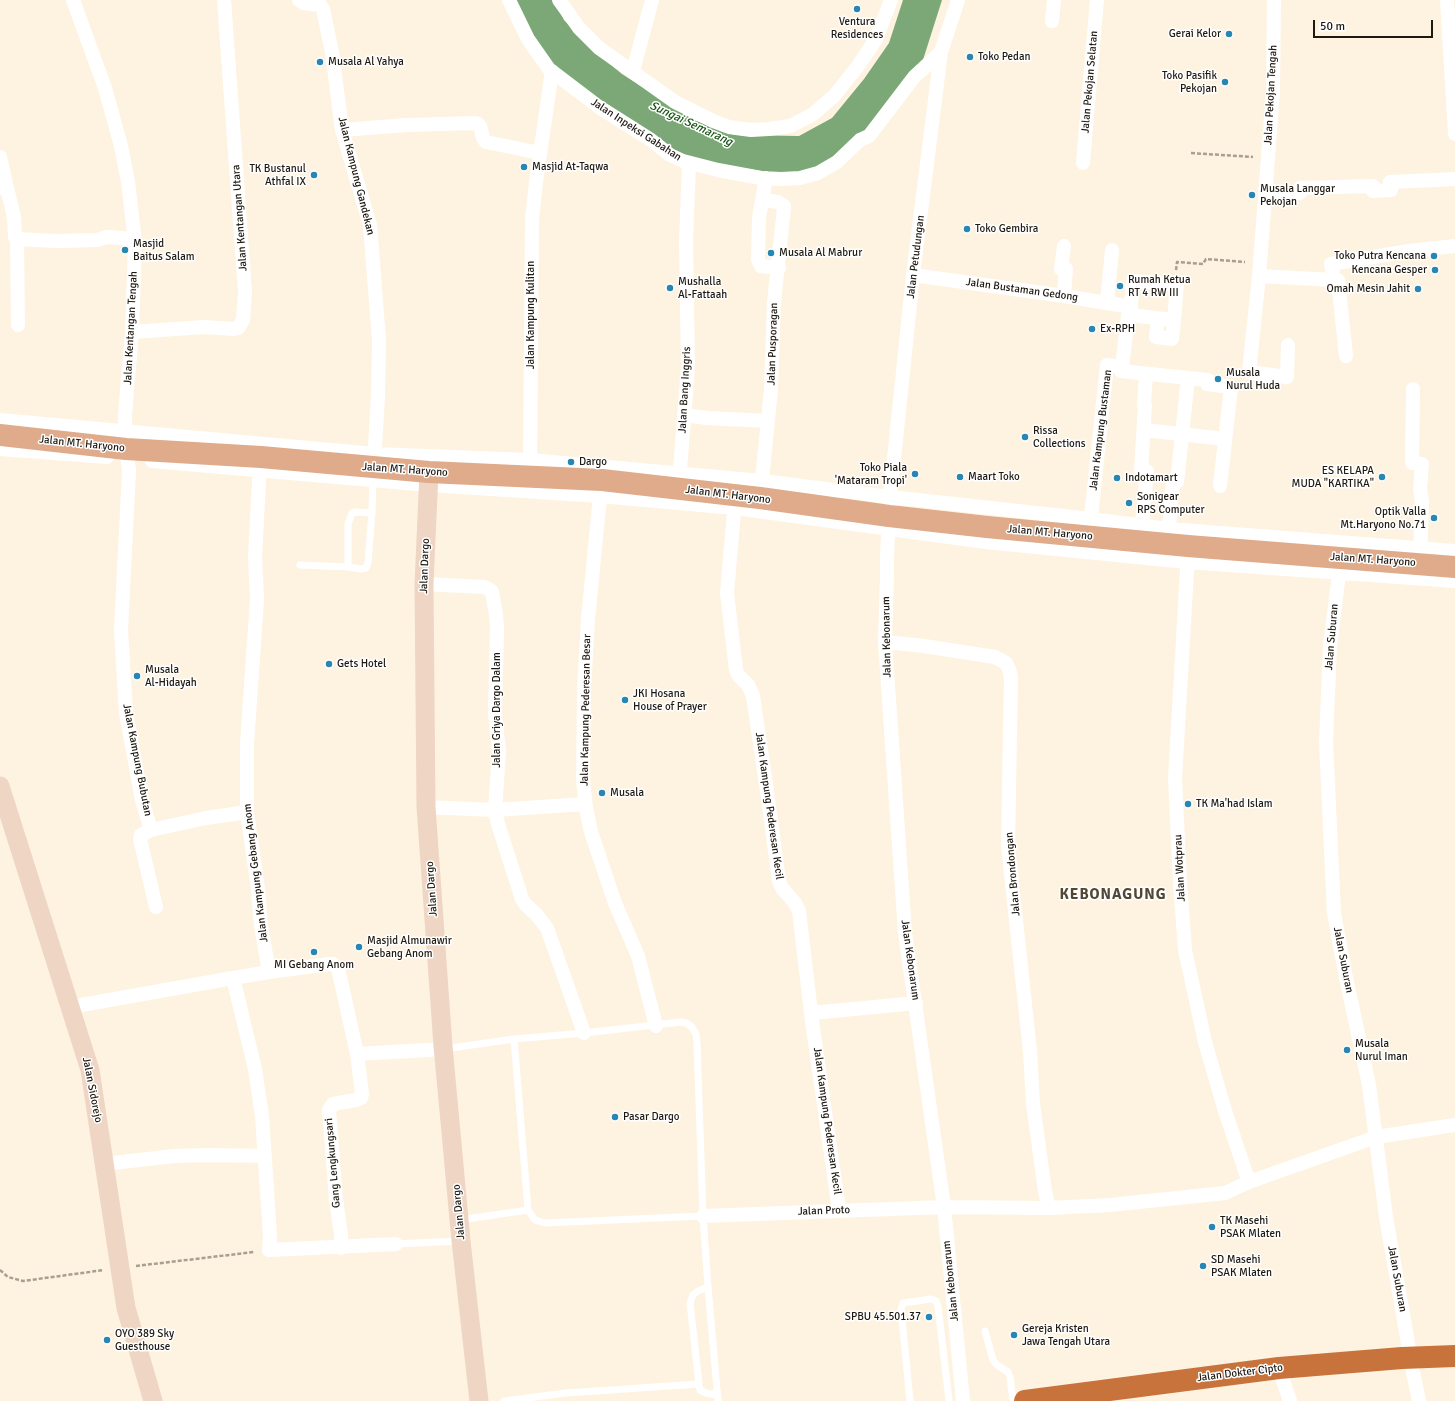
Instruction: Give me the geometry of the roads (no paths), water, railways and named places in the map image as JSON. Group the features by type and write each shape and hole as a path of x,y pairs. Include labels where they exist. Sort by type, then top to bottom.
{"highway":[{"name":"Jalan Dokter Cipto","path":"1025,1401 1057,1399 1279,1368 1455,1356"}],"main road":[{"name":"Jalan MT. Haryono","path":"0,435 56,433 126,446 181,451 260,464 305,468 374,467 429,478 530,468 601,488 679,481 735,502 761,490 889,514 986,535 1090,528 1141,534 1178,545 1340,566 1420,556 1455,567"}],"street":[{"name":"Jalan Kentangan Tengah","path":"73,0 106,88 121,146 128,182 135,239 132,332 125,415 126,446"},
{"name":"Jalan Kentangan Utara","path":"132,332 204,327 234,329 238,328 243,320 245,292 224,0"},
{"name":"Jalan Kampung Gandekan","path":"299,0 304,3 320,5 323,9 332,52 342,130 370,225 378,340 378,397 374,467"},
{"name":"Jalan Inpeksi Gabahan","path":"509,0 528,39 550,70 599,107 650,140 670,155 689,163 734,174 766,178 800,178 818,173 837,162 860,140 869,136 914,77 941,52"},
{"path":"559,0 579,28 599,48 675,102 713,121 729,127 751,130 790,126 812,115 834,96 876,39 891,0"},
{"path":"633,71 652,0"},
{"name":"Jalan Petudungan","path":"889,514 913,275 941,52 958,0"},
{"path":"1052,22 1054,0"},
{"name":"Jalan Pekojan Selatan","path":"1083,163 1097,0"},
{"name":"Jalan Pekojan Tengah","path":"1274,0 1272,91 1268,158 1249,372 1287,377 1288,345"},
{"path":"1447,0 1455,134"},
{"name":"Jalan Kampung Kulitan","path":"530,468 532,226 550,70"},
{"path":"342,130 406,125 475,123 480,126 483,138 486,142 540,153"},
{"path":"0,157 4,188 14,217 15,237 17,239 18,325"},
{"name":"Jalan Bang Inggris","path":"679,481 688,367 686,241 689,163"},
{"path":"766,178 760,218 758,260 761,266 779,268"},
{"path":"1265,190 1300,193 1300,188 1373,186 1373,191 1391,190 1390,182 1455,179"},
{"name":"Jalan Pusporagan","path":"761,490 771,389 774,302 779,268 784,206 778,202 762,200"},
{"path":"17,239 56,241 97,240 107,237 135,239"},
{"path":"1064,246 1061,269 1066,269 1064,296"},
{"path":"1334,280 1331,264 1409,251 1455,246"},
{"path":"1107,303 1112,250"},
{"path":"1259,270 1338,280 1346,356"},
{"name":"Jalan Bustaman Gedong","path":"913,275 1107,303 1130,311 1158,319 1174,320 1177,285 1133,281 1130,311"},
{"name":"Jalan Kampung Bustaman","path":"1090,528 1107,365 1122,367 1128,316 1130,311"},
{"path":"1122,367 1121,371 1208,380 1207,384 1231,387 1220,486"},
{"path":"1141,534 1147,471 1141,470 1146,405 1144,405 1146,374"},
{"name":"Jalan Wotprau","path":"1188,378 1177,482 1173,481 1178,545 1175,778 1185,950 1205,1042 1225,1110 1249,1182"},
{"path":"1413,389 1412,463 1422,464 1420,489 1422,502 1420,556"},
{"path":"684,415 707,418 767,421"},
{"path":"0,420 56,433"},
{"path":"1144,430 1225,439"},
{"path":"0,449 126,446"},
{"name":"Jalan Kampung Bubutan","path":"126,446 129,470 120,630 126,713 142,800 151,830 206,818 247,812"},
{"path":"181,451 374,467 530,468 761,490"},
{"name":"Jalan Kampung Gebang Anom","path":"260,464 255,557 257,599 247,744 247,812 268,972"},
{"path":"429,478 601,488 735,502 1090,528"},
{"name":"Jalan Dargo","path":"429,478 424,584 426,807 444,1049 461,1241 478,1401"},
{"name":"Jalan Kampung Pederesan Besar","path":"601,488 588,619 584,689 583,780 585,804 591,832 605,873 618,910 638,956 656,1026"},
{"name":"Jalan Kampung Pederesan Kecil","path":"735,502 727,592 736,670 739,676 748,685 753,696 780,881 782,888 795,903 799,911 839,1210"},
{"name":"Jalan Kebonarum","path":"889,514 885,642 905,933 944,1207 963,1401"},
{"path":"986,535 1420,556 1455,551"},
{"path":"1340,566 1455,581"},
{"name":"Jalan Suburan","path":"1340,566 1330,646 1326,742 1334,913 1344,973 1369,1084 1386,1217 1410,1358 1419,1401"},
{"name":"Jalan Griya Dargo Dalam","path":"424,584 484,587 492,592 497,628 495,713 499,752 495,810 498,824 522,898 525,904 536,914 547,928 584,1033"},
{"name":"Jalan Brondongan","path":"885,642 924,646 995,657 1006,663 1009,669 1011,677 1008,846 1030,1051 1033,1104 1045,1191 1049,1208"},
{"name":"Jalan Sidorejo","path":"0,786 90,1070 126,1308 153,1401"},
{"path":"426,807 495,810 585,804"},
{"path":"151,830 141,834 140,839 156,907"},
{"path":"70,1007 268,972 333,964 338,968 358,1054 444,1049"},
{"path":"233,978 255,1069 263,1127 270,1236 269,1250 341,1248 396,1244"},
{"path":"812,1013 916,1003"},
{"name":"Gang Lengkungsari","path":"341,1248 329,1110 333,1104 361,1098 362,1094 358,1054"},
{"name":"Jalan Proto","path":"704,1216 944,1207 1049,1208 1110,1205 1225,1193 1249,1182 1376,1137 1455,1125"},
{"path":"104,1164 174,1156 264,1156"},
{"path":"1279,1368 1290,1401"}],"lane":[{"path":"300,565 366,568 372,513 374,467"},
{"path":"348,567 348,524 352,513 372,513"},
{"path":"444,1049 514,1039 686,1023 692,1027 696,1034 697,1044 708,1288 717,1398 700,1390 690,1303 693,1295 698,1291 708,1288"},
{"path":"514,1039 528,1210 535,1220 545,1223 704,1216"},
{"path":"460,1220 528,1210"},
{"path":"396,1244 461,1241"},
{"path":"910,1401 901,1309 903,1303 931,1298 936,1301 938,1306 949,1401"},
{"path":"985,1331 993,1360 1008,1372 1013,1401"},
{"path":"504,1401 566,1393 699,1384"}],"water":[{"name":"Sungai Semarang","path":"514,0 555,0 564,20 598,54 622,74 694,120 735,135 799,136 832,118 864,79 889,43 903,0 942,0 922,63 867,136 800,177 684,159 551,67"}],"place":[{"name":"Ventura Residences","path":"857,9"},
{"name":"Gerai Kelor","path":"1229,34"},
{"name":"Toko Pedan","path":"970,57"},
{"name":"Musala Al Yahya","path":"320,62"},
{"name":"Toko Pasifik Pekojan","path":"1225,82"},
{"name":"Masjid At-Taqwa","path":"524,167"},
{"name":"TK Bustanul Athfal IX","path":"314,175"},
{"name":"Musala Langgar Pekojan","path":"1252,195"},
{"name":"Toko Gembira","path":"967,229"},
{"name":"Masjid Baitus Salam","path":"125,250"},
{"name":"Musala Al Mabrur","path":"771,253"},
{"name":"Toko Putra Kencana","path":"1434,256"},
{"name":"Kencana Gesper","path":"1435,270"},
{"name":"Rumah Ketua RT 4 RW III","path":"1120,286"},
{"name":"Mushalla Al-Fattaah","path":"670,288"},
{"name":"Omah Mesin Jahit","path":"1418,289"},
{"name":"Ex-RPH","path":"1092,329"},
{"name":"Musala Nurul Huda","path":"1218,379"},
{"name":"Rissa Collections","path":"1025,437"},
{"name":"Dargo","path":"571,462"},
{"name":"Toko Piala 'Mataram Tropi'","path":"915,474"},
{"name":"Maart Toko","path":"960,477"},
{"name":"ES KELAPA MUDA \"KARTIKA\"","path":"1382,477"},
{"name":"Indotamart","path":"1117,478"},
{"name":"Sonigear RPS Computer","path":"1129,503"},
{"name":"Optik Valla Mt.Haryono No.71","path":"1434,518"},
{"name":"Gets Hotel","path":"329,664"},
{"name":"Musala Al-Hidayah","path":"137,676"},
{"name":"JKI Hosana House of Prayer","path":"625,700"},
{"name":"Musala","path":"602,793"},
{"name":"TK Ma'had Islam","path":"1188,804"},
{"name":"Masjid Almunawir Gebang Anom","path":"359,947"},
{"name":"MI Gebang Anom","path":"314,952"},
{"name":"Musala Nurul Iman","path":"1347,1050"},
{"name":"Pasar Dargo","path":"615,1117"},
{"name":"TK Masehi PSAK Mlaten","path":"1212,1227"},
{"name":"SD Masehi PSAK Mlaten","path":"1203,1266"},
{"name":"SPBU 45.501.37","path":"929,1317"},
{"name":"Gereja Kristen Jawa Tengah Utara","path":"1014,1335"},
{"name":"OYO 389 Sky Guesthouse","path":"107,1340"}],"district":[{"name":"KEBONAGUNG","path":"1113,895"}]}
